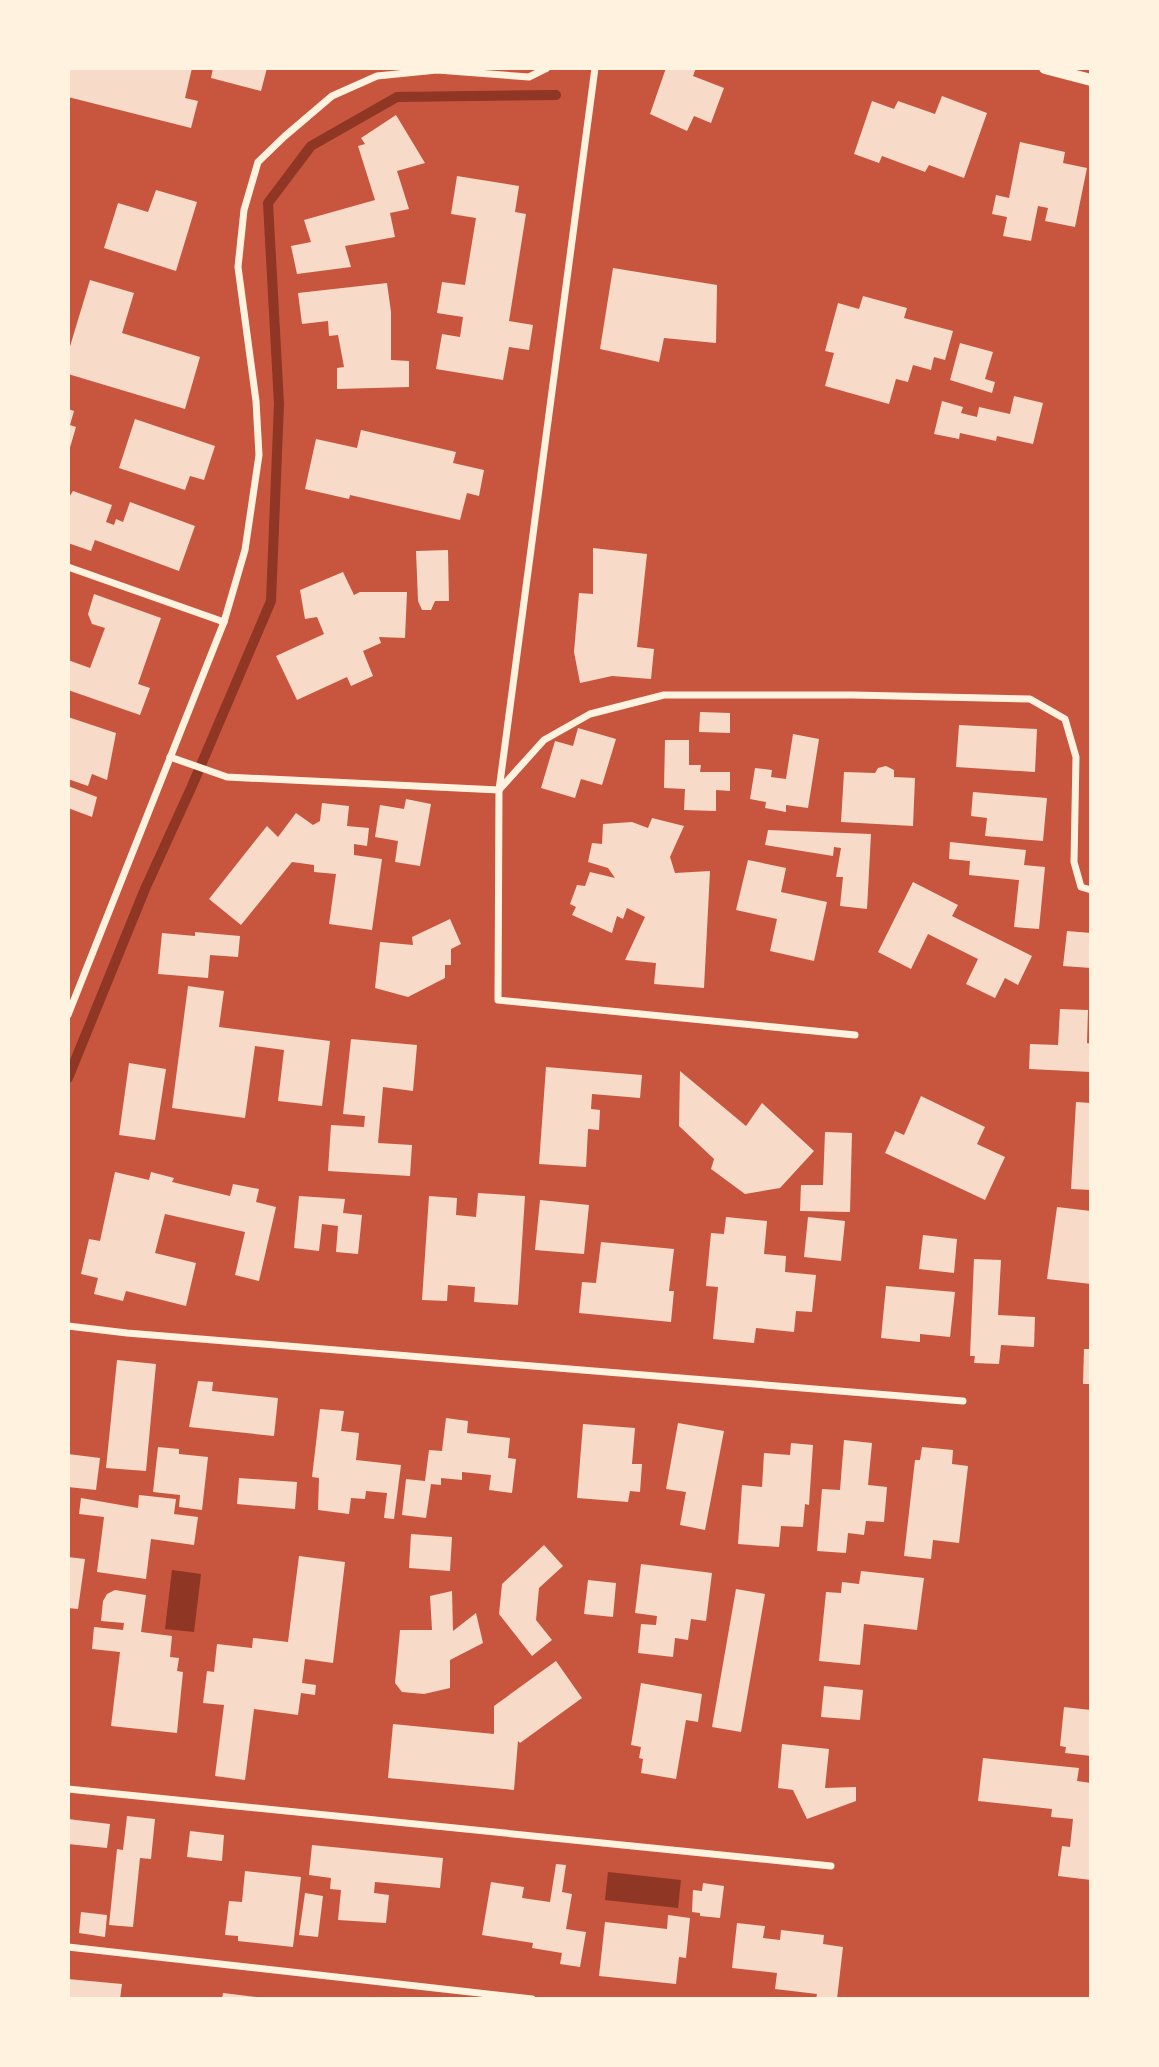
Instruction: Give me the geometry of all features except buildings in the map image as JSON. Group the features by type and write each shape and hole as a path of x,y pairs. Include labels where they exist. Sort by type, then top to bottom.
{"street":[{"path":"68,1016 224,622 246,550 258,454 256,401 238,267 244,210 258,162 332,96 377,76 437,70 529,77 547,68"},
{"path":"595,68 499,790 498,1000 855,1035"},
{"path":"1045,68 1091,80"},
{"path":"68,567 224,622"},
{"path":"499,790 544,740 590,714 664,695 1030,699 1065,719 1076,757 1074,862 1081,887 1091,890"},
{"path":"170,757 227,777 499,790"},
{"path":"68,1326 962,1401"},
{"path":"68,1789 831,1866"},
{"path":"68,1947 532,1999"}],"shaded area":[{"path":"172,1570 201,1574 194,1632 165,1629"},
{"path":"608,1872 681,1880 678,1908 605,1900"}],"waterway":[{"path":"68,1078 145,889 271,601 279,404 268,203 311,146 397,97 556,95"}]}
